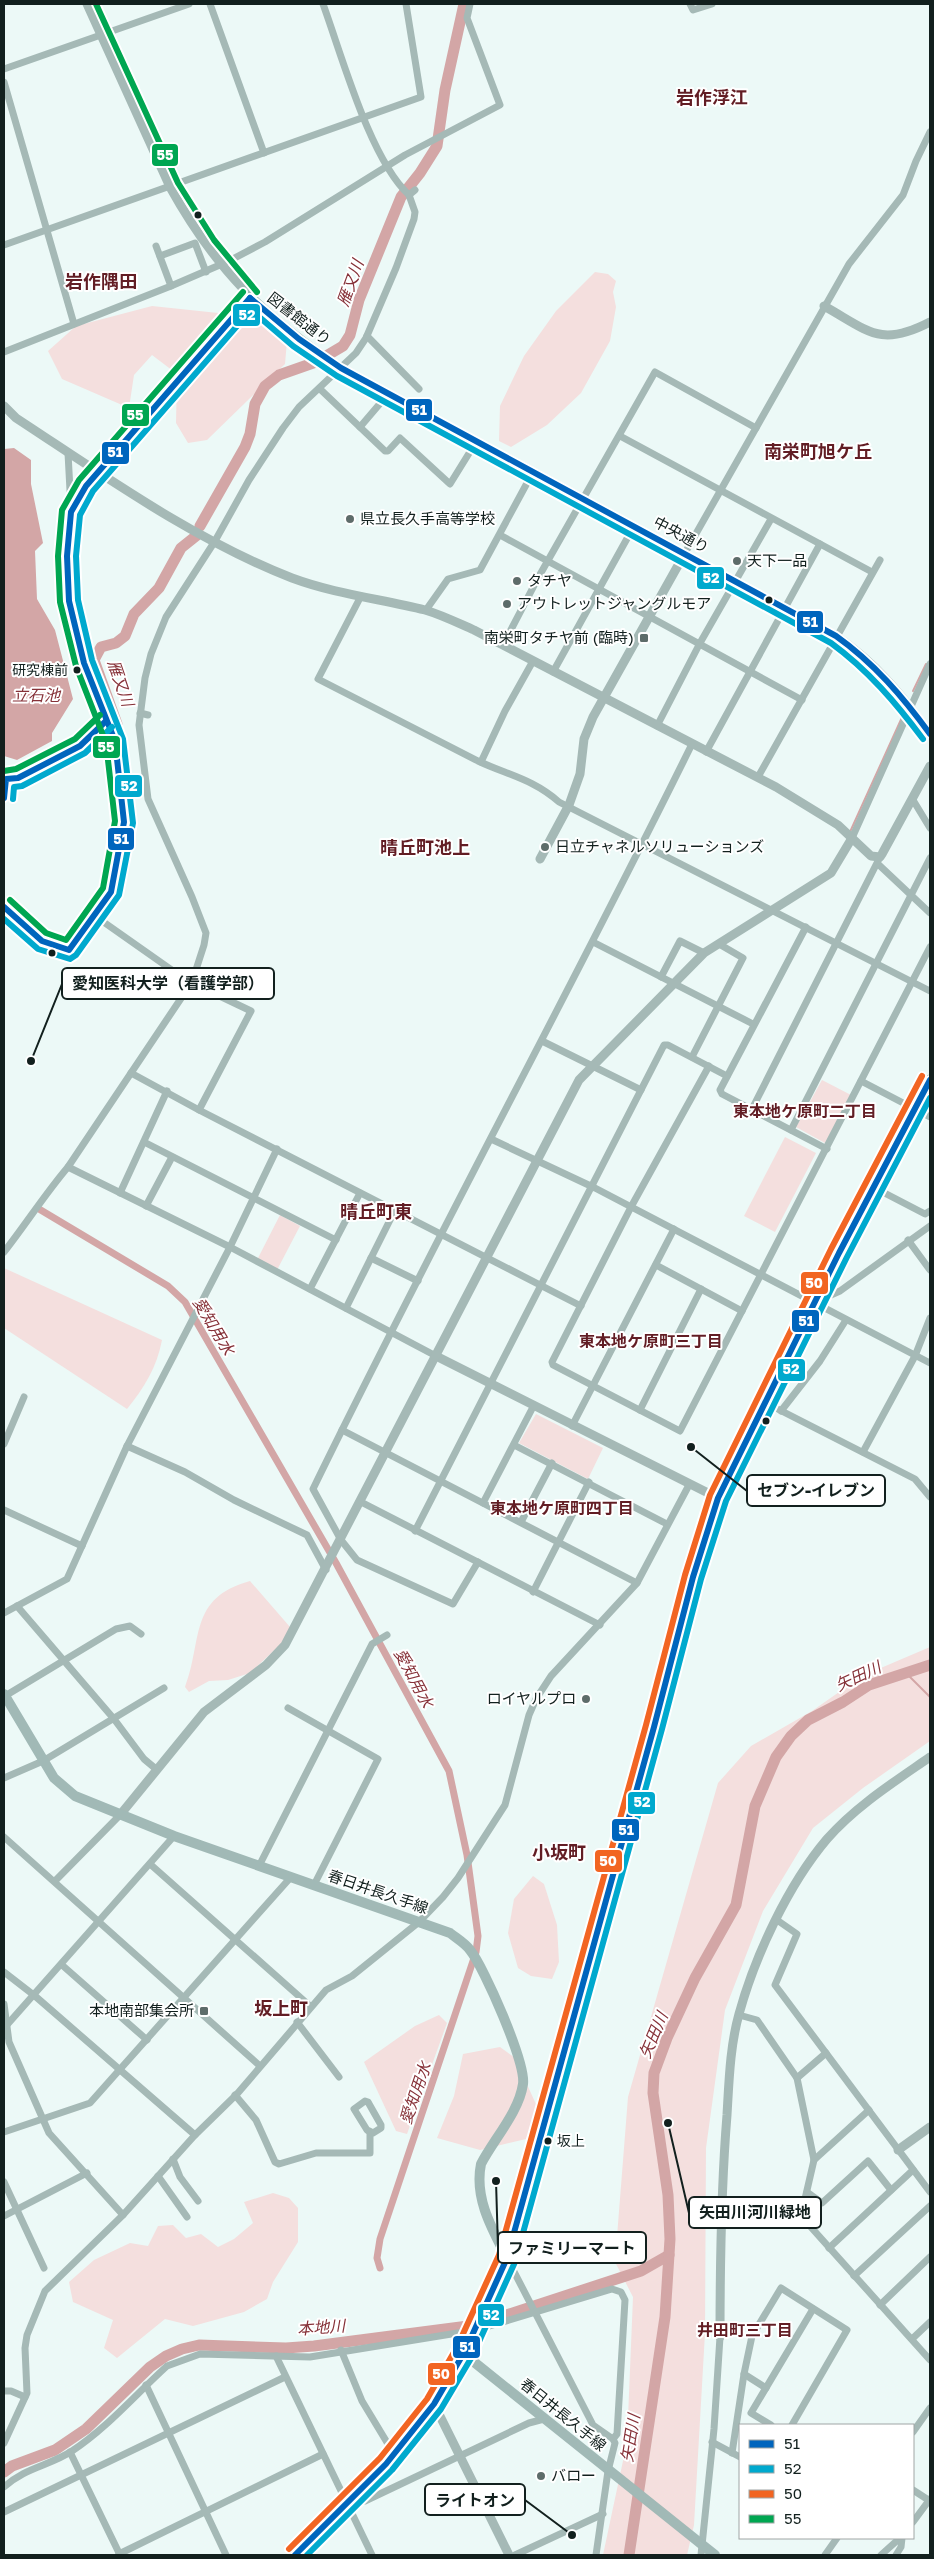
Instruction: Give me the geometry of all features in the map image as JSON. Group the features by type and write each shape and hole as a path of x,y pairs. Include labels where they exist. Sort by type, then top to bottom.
{"highway":[{"path":"295,2555 394,2454 434,2404 477,2329 507,2258 654,1727 693,1577 718,1498 814,1302 930,1080"}],"main road":[{"name":"春日井長久手線","path":"4,1695 54,1778 66,1790 89,1803 174,1836 450,1933 470,1949 481,1965 513,2038 524,2082 521,2093 508,2119 481,2164 479,2175 482,2204 507,2258"},
{"name":"春日井長久手線","path":"464,2354 701,2548 715,2555"}],"street":[{"name":"図書館通り","path":"86,4 170,186 186,215 221,265 250,298 282,326 341,368 389,392 497,452"},
{"path":"4,69 174,6 189,4"},
{"path":"210,4 264,153"},
{"path":"4,1252 28,1222 53,1184 68,1167 197,973 206,933 148,799 142,761 139,725 144,714 145,678 166,617 215,542 249,480 298,407 320,389 356,353 367,336 396,268 414,218 415,212 411,193 402,188 387,166 365,117 323,4"},
{"path":"4,245 421,97 406,4"},
{"path":"4,352 221,265 264,242 439,136 500,105 467,18 470,4"},
{"path":"690,4 693,10 712,4"},
{"path":"4,82 74,324"},
{"path":"540,859 569,805 580,774 584,739 593,717 605,699 849,264 904,195 916,161 930,132"},
{"path":"160,256 195,243 206,272"},
{"path":"156,246 171,286"},
{"path":"71,512 78,496 97,473 250,298"},
{"path":"824,306 866,330 887,336 906,334 930,322"},
{"path":"367,336 419,389"},
{"path":"503,645 548,560 584,500 655,372 756,428"},
{"path":"320,389 385,451 388,451 400,438 450,484 476,442"},
{"path":"360,426 389,392"},
{"path":"4,406 16,418 97,473 215,542 316,587 426,610 447,618 758,777 838,824 871,856 879,860 930,914"},
{"path":"620,436 872,572"},
{"name":"中央通り","path":"497,452 836,636 878,669 910,705 930,734"},
{"path":"4,778 18,778 80,746 106,721 84,662 69,601 67,556 71,512 68,453"},
{"path":"426,610 448,579 480,570 533,472"},
{"path":"657,726 700,644 771,518"},
{"path":"553,672 601,589 634,526"},
{"path":"500,535 802,700"},
{"path":"706,752 820,544"},
{"path":"758,777 880,560"},
{"path":"361,596 318,679 481,762 544,788 559,802 569,805 930,991"},
{"path":"481,762 505,711 533,661"},
{"path":"55,1881 120,1815 204,1712 266,1665 285,1645 328,1567 384,1453 579,1080 675,984 704,952 831,873 852,838 930,664"},
{"path":"478,1562 453,1604 357,1560 342,1540 313,1489 441,1235 643,844 692,744"},
{"path":"752,1109 836,942 930,766"},
{"path":"913,800 930,828"},
{"path":"791,1130 930,858"},
{"path":"95,916 192,982 251,1011 199,1110"},
{"path":"806,926 720,1090 722,1094 827,1149"},
{"path":"661,977 680,941 704,952"},
{"path":"593,942 753,1024"},
{"path":"692,1057 743,958 719,944"},
{"path":"709,1066 632,1207 552,1362 553,1365 680,1431 683,1429 930,947"},
{"path":"542,1041 641,1090"},
{"path":"415,1531 666,1044 727,1076"},
{"path":"131,1073 199,1110 581,1306"},
{"path":"862,1081 930,1117"},
{"path":"120,1193 167,1091"},
{"path":"491,1139 632,1207 930,1363"},
{"path":"144,1142 336,1240"},
{"path":"4,1613 67,1579 127,1446 230,1248 277,1150"},
{"path":"146,1206 172,1157"},
{"path":"68,1167 392,1331 436,1356 572,1426 718,1498"},
{"path":"873,1187 925,1214 930,1211"},
{"path":"310,1289 360,1193"},
{"path":"346,1308 395,1210"},
{"path":"814,1302 840,1292 908,1240 930,1226"},
{"path":"572,1426 674,1229"},
{"path":"908,1240 930,1270"},
{"path":"371,1258 418,1281"},
{"path":"656,1265 742,1311"},
{"path":"640,1410 701,1289"},
{"path":"863,1452 915,1356 930,1318"},
{"path":"781,1410 820,1361 846,1320"},
{"path":"4,1444 24,1397"},
{"path":"764,1402 914,1479 930,1497"},
{"path":"483,1502 534,1405"},
{"path":"342,1430 637,1583"},
{"path":"514,1444 667,1524"},
{"path":"127,1446 185,1472 234,1500 307,1535 328,1567"},
{"path":"521,1522 552,1463"},
{"path":"533,1592 589,1482"},
{"path":"4,2442 26,2397 25,2348 30,2324 46,2291 123,2215 195,2135 235,2096 310,2006 326,1990 352,1976 419,1922 458,1878 505,1805 529,1715 536,1699 551,1676 637,1583 689,1485"},
{"path":"361,1502 600,1625"},
{"path":"4,1510 82,1546"},
{"path":"17,1606 114,1719 144,1759 156,1769"},
{"path":"4,1695 125,1626 130,1626 141,1634"},
{"path":"259,1866 372,1644 387,1634"},
{"path":"4,1778 43,1761 164,1688"},
{"path":"288,1708 378,1759 314,1885"},
{"path":"701,2548 720,2337 724,2152 730,2076 739,2014 761,1954 777,1920 809,1864 828,1839 863,1804 930,1757"},
{"path":"6,2026 35,1996 174,1836"},
{"path":"4,1837 260,2066"},
{"path":"150,1864 310,2006"},
{"path":"4,2132 90,2103 291,1877"},
{"path":"777,1920 797,1934 775,1986 930,2192"},
{"path":"62,1965 147,2040"},
{"path":"4,1972 35,1996 195,2135"},
{"path":"4,2004 6,2043 49,2133 123,2215"},
{"path":"739,2014 756,2020 797,2078 814,2160 800,2216 930,2360"},
{"path":"296,2022 339,2077"},
{"path":"797,2078 826,2053"},
{"path":"235,2096 256,2120 275,2162 279,2164 316,2153 370,2153 370,2132 354,2109 365,2101 368,2102 381,2125 381,2128 373,2133 370,2132"},
{"path":"814,2160 869,2110"},
{"path":"898,2150 930,2127"},
{"path":"173,2159 180,2177 198,2201"},
{"path":"807,2192 822,2203 868,2161 891,2190"},
{"path":"829,2248 913,2170"},
{"path":"4,2216 87,2173"},
{"path":"158,2176 187,2217"},
{"path":"4,2182 44,2268"},
{"path":"854,2276 930,2206"},
{"path":"880,2304 930,2257"},
{"path":"507,2258 593,2425 613,2439 615,2443 596,2555"},
{"path":"732,2452 752,2336 780,2288 847,2330 793,2424"},
{"path":"4,2487 17,2474 70,2452 89,2439 167,2366 200,2354 310,2357 341,2350 477,2329 536,2314 612,2289 621,2292 625,2300 617,2434 613,2439"},
{"path":"769,2424 751,2413 813,2309"},
{"path":"912,2340 930,2322"},
{"path":"341,2350 362,2401 394,2454"},
{"path":"276,2356 372,2555"},
{"path":"744,2374 766,2388"},
{"path":"4,2512 285,2377"},
{"path":"146,2385 226,2555"},
{"path":"4,2391 11,2391 26,2397"},
{"path":"434,2404 509,2555"},
{"path":"914,2431 930,2408"},
{"path":"347,2502 365,2501 530,2423 544,2419"},
{"path":"712,2442 739,2456"},
{"path":"70,2452 119,2555 323,2454"},
{"path":"914,2491 930,2500 914,2521"},
{"path":"515,2555 603,2514"},
{"path":"826,2555 836,2539"},
{"path":"881,2555 900,2539"},
{"path":"896,2555 901,2547 901,2539"}],"shaded area":[{"path":"595,272 608,274 616,281 613,292 616,307 610,341 581,393 547,425 511,447 499,441 500,406 524,356 556,311"},
{"path":"152,306 256,317 287,341 285,364 207,440 188,443 176,423 177,374 152,355 134,375 129,408 62,379 48,351 76,326"},
{"path":"822,1080 851,1095 825,1143 796,1127"},
{"path":"785,1137 816,1153 775,1232 744,1216"},
{"path":"280,1215 300,1226 277,1270 257,1260"},
{"path":"4,1268 162,1340 157,1359 149,1377 127,1409 4,1328"},
{"path":"536,1414 603,1448 588,1479 519,1443"},
{"path":"250,1581 290,1627 283,1642 250,1673 228,1680 209,1681 189,1692 185,1687 201,1623 207,1610 216,1598 230,1589"},
{"path":"930,1647 930,1741 863,1788 813,1828 763,1911 725,2010 706,2148 705,2333 694,2525 687,2555 603,2555 627,2442 633,2297 615,2262 628,2097 718,1783 751,1746 812,1711 862,1676"},
{"path":"533,1876 544,1884 557,1925 559,1962 552,1979 531,1976 518,1968 508,1933 514,1899"},
{"path":"439,2015 447,2023 407,2134 396,2131 364,2062 415,2026"},
{"path":"500,2047 515,2058 540,2113 526,2139 480,2150 437,2138 454,2096 463,2054"},
{"path":"273,2193 289,2198 298,2208 298,2242 273,2282 267,2299 244,2312 193,2326 165,2319 117,2358 104,2348 113,2320 73,2302 69,2282 94,2260 130,2243 148,2246 158,2226 173,2225 186,2238 201,2234 218,2247 234,2239 253,2223 244,2202"}],"water":[{"name":"立石池","path":"14,448 31,460 31,484 43,543 35,551 37,599 55,630 73,699 52,733 52,741 17,760 4,756 4,449"}],"waterway":[{"name":"雁又川","path":"200,526 245,447 250,434 255,404 265,386 279,375 316,362 343,346 350,335 359,300 401,197 420,173 437,146 445,90 464,4"},
{"name":"雁又川","path":"123,762 117,724 94,660 101,647 116,643 125,636 134,614 159,588 181,548 196,536"},
{"path":"913,691 926,664"},
{"path":"850,832 904,713"},
{"name":"愛知用水","path":"39,1209 168,1286 185,1302 336,1563 449,1771 467,1855 478,1936 476,1952 380,2239 377,2258 380,2268"},
{"name":"矢田川","path":"629,2555 665,2317 670,2239 668,2195 653,2093 654,2073 667,2038 695,1978 736,1905 755,1806 776,1757 791,1736 808,1720 843,1702 869,1685 930,1665"},
{"path":"906,1673 930,1697"},
{"name":"本地川","path":"4,2472 12,2466 55,2450 86,2429 150,2367 166,2356 182,2349 199,2345 286,2348 314,2346 476,2325 641,2271 669,2255"}],"transit line":[{"name":"55","path":"96,4 178,183 214,240 257,292"},
{"name":"55","path":"10,900 46,933 66,940 103,888 115,821 106,743 76,666 60,602 58,556 62,510 79,480 243,292"},
{"name":"51","path":"250,298 299,339 341,368 836,636 850,646 887,681 930,734"},
{"name":"51","path":"4,907 42,941 69,950 111,892 124,822 115,741 84,663 69,601 67,556 71,512 86,486 250,298"},
{"name":"52","path":"4,919 38,949 70,959 76,955 119,895 133,823 123,739 92,660 78,600 76,556 80,515 93,491 251,310 293,346 337,376 831,643 857,664 881,688 923,739"},
{"name":"55","path":"4,771 16,769 75,739 100,715"},
{"name":"51","path":"4,798 6,779 18,778 80,746 106,721"},
{"name":"52","path":"13,799 14,787 22,786 85,753 112,727"},
{"name":"50","path":"289,2549 380,2458 427,2399 457,2347 499,2255 646,1725 685,1575 710,1495 831,1249 922,1076"},
{"name":"51","path":"295,2555 386,2464 434,2404 465,2351 507,2258 654,1727 693,1577 718,1498 839,1253 930,1080"},
{"name":"52","path":"307,2555 392,2470 441,2409 473,2355 515,2262 662,1729 701,1579 726,1501 847,1257 930,1098"}],"place":[{"name":"県立長久手高等学校","path":"350,519"},
{"name":"天下一品","path":"737,561"},
{"name":"タチヤ","path":"517,581"},
{"name":"アウトレットジャングルモア","path":"507,604"},
{"name":"南栄町タチヤ前 (臨時)","path":"644,638"},
{"name":"研究棟前","path":"77,670"},
{"name":"日立チャネルソリューションズ","path":"545,847"},
{"name":"愛知医科大学（看護学部）","path":"31,1061"},
{"name":"セブン-イレブン","path":"691,1447"},
{"name":"ロイヤルプロ","path":"586,1699"},
{"name":"本地南部集会所","path":"204,2011"},
{"name":"矢田川河川緑地","path":"668,2123"},
{"name":"坂上","path":"548,2141"},
{"name":"ファミリーマート","path":"496,2181"},
{"name":"バロー","path":"541,2476"},
{"name":"ライトオン","path":"572,2535"}],"district":[{"name":"岩作浮江","path":"712,98"},
{"name":"岩作隅田","path":"101,282"},
{"name":"南栄町旭ケ丘","path":"818,452"},
{"name":"晴丘町池上","path":"425,848"},
{"name":"東本地ケ原町二丁目","path":"805,1111"},
{"name":"晴丘町東","path":"376,1212"},
{"name":"東本地ケ原町三丁目","path":"651,1341"},
{"name":"東本地ケ原町四丁目","path":"562,1508"},
{"name":"小坂町","path":"559,1853"},
{"name":"坂上町","path":"281,2009"},
{"name":"井田町三丁目","path":"745,2330"}]}
